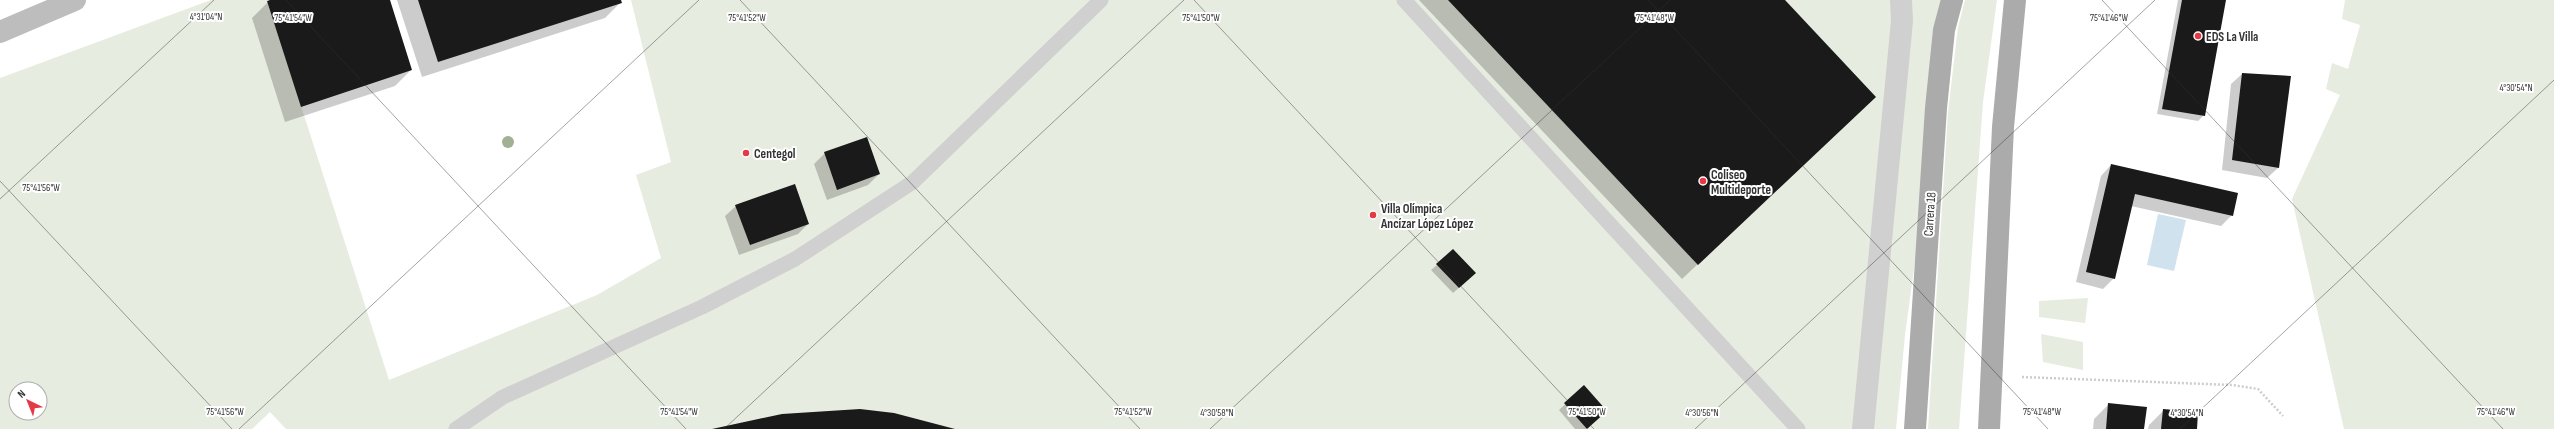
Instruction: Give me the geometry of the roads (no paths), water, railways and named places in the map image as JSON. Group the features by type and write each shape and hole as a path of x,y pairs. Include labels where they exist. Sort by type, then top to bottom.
{"main road":[{"name":"Carrera 18","path":"1915,429 1936,108 1944,30 1952,0"},
{"path":"1989,429 1994,376 2003,127 2015,0"}],"street":[{"path":"0,32 75,0"},
{"path":"1863,429 1902,21 1901,0"},
{"path":"1942,0 1944,30"}],"lane":[{"path":"456,429 503,397 702,307 795,259 913,182 1101,0"},
{"path":"1404,0 1798,429"}],"water":[{"path":"2158,214 2186,220 2174,271 2147,265"}],"place":[{"name":"EDS La Villa","path":"2198,36"},
{"name":"Centegol","path":"746,153"},
{"name":"Coliseo Multideporte","path":"1703,181"},
{"name":"Villa Olímpica Ancízar López López","path":"1373,215"}]}
